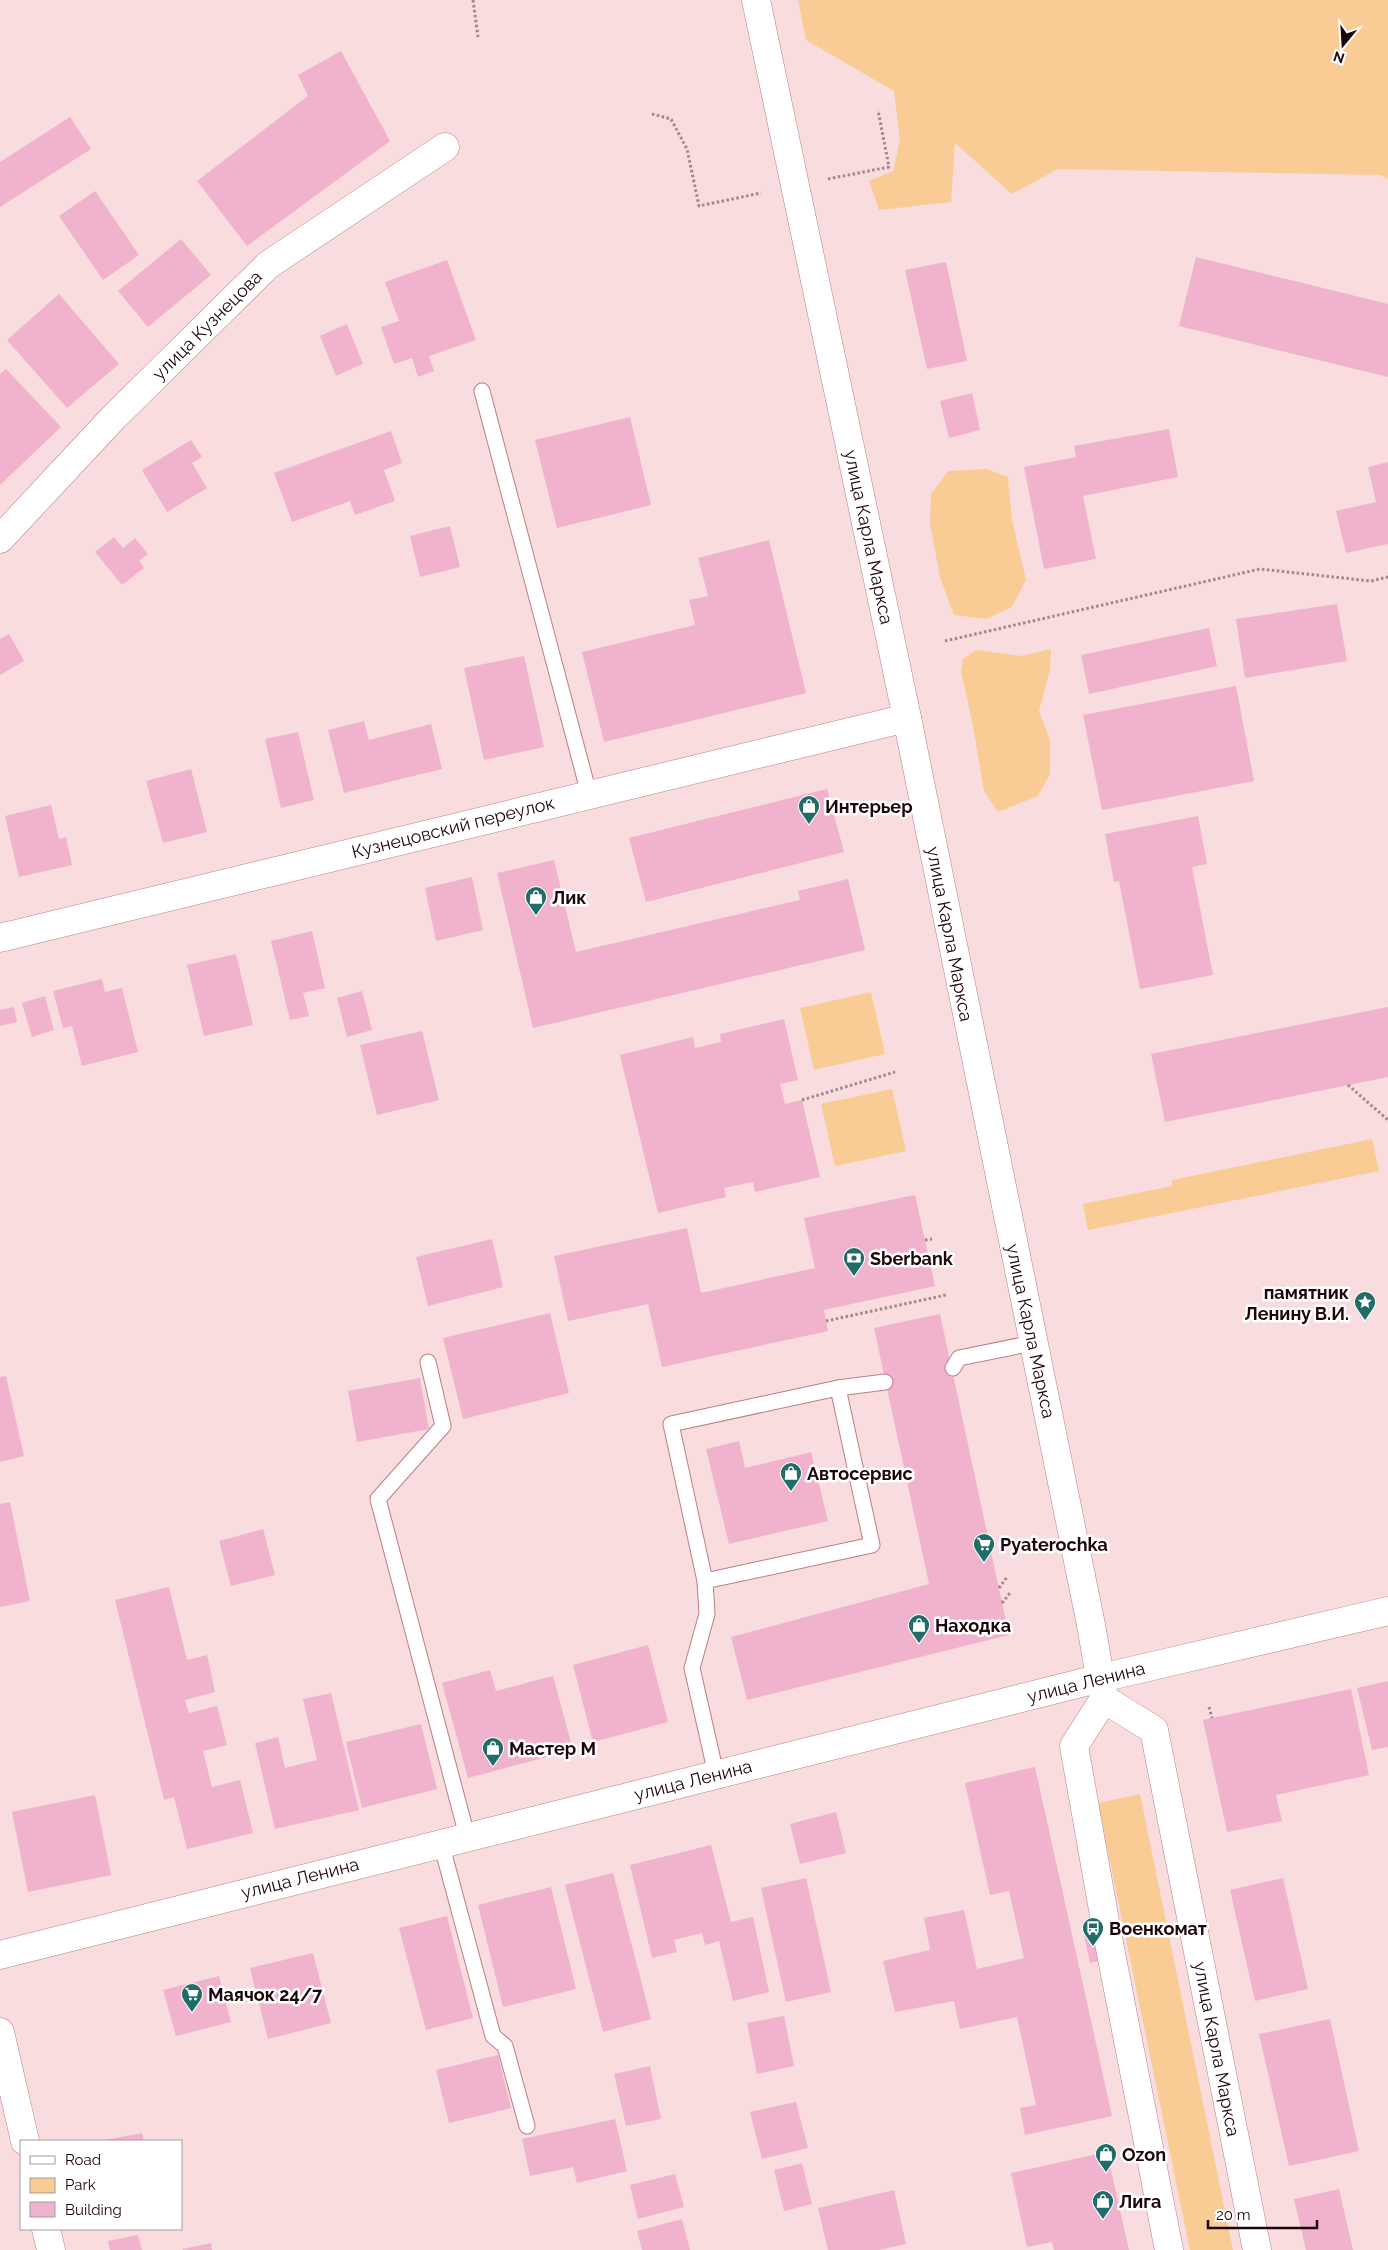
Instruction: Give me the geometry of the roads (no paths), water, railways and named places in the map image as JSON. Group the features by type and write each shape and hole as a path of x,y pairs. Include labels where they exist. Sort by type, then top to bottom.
{"main road":[{"name":"улица Карла Маркса","path":"756,0 907,718 1102,1688 1154,1730 1257,2250"},
{"name":"улица Кузнецова","path":"0,539 113,418 268,265 445,147"},
{"name":"Кузнецовский переулок","path":"0,938 907,718"},
{"name":"улица Ленина","path":"0,1954 716,1774 1102,1688 1388,1611"},
{"path":"1102,1688 1074,1746 1108,1938 1170,2250"},
{"path":"0,2032 26,2140"},
{"path":"46,2230 51,2250"}],"lane":[{"path":"482,391 588,794"},
{"path":"953,1368 959,1358 1033,1343"},
{"path":"428,1362 443,1426 378,1498 467,1836"},
{"path":"716,1774 692,1668 707,1614 705,1581 671,1424 838,1388 885,1382"},
{"path":"705,1581 872,1545 838,1388"},
{"path":"441,1843 493,2036 505,2046 527,2126"}],"place":[{"name":"Интерьер","path":"809,825"},
{"name":"Лик","path":"536,916"},
{"name":"Sberbank","path":"854,1277"},
{"name":"памятник Ленину В.И.","path":"1365,1321"},
{"name":"Автосервис","path":"791,1492"},
{"name":"Pyaterochka","path":"984,1563"},
{"name":"Находка","path":"919,1644"},
{"name":"Мастер М","path":"493,1767"},
{"name":"Военкомат","path":"1093,1947"},
{"name":"Маячок 24/7","path":"192,2013"},
{"name":"Ozon","path":"1106,2173"},
{"name":"Лига","path":"1103,2220"}]}
